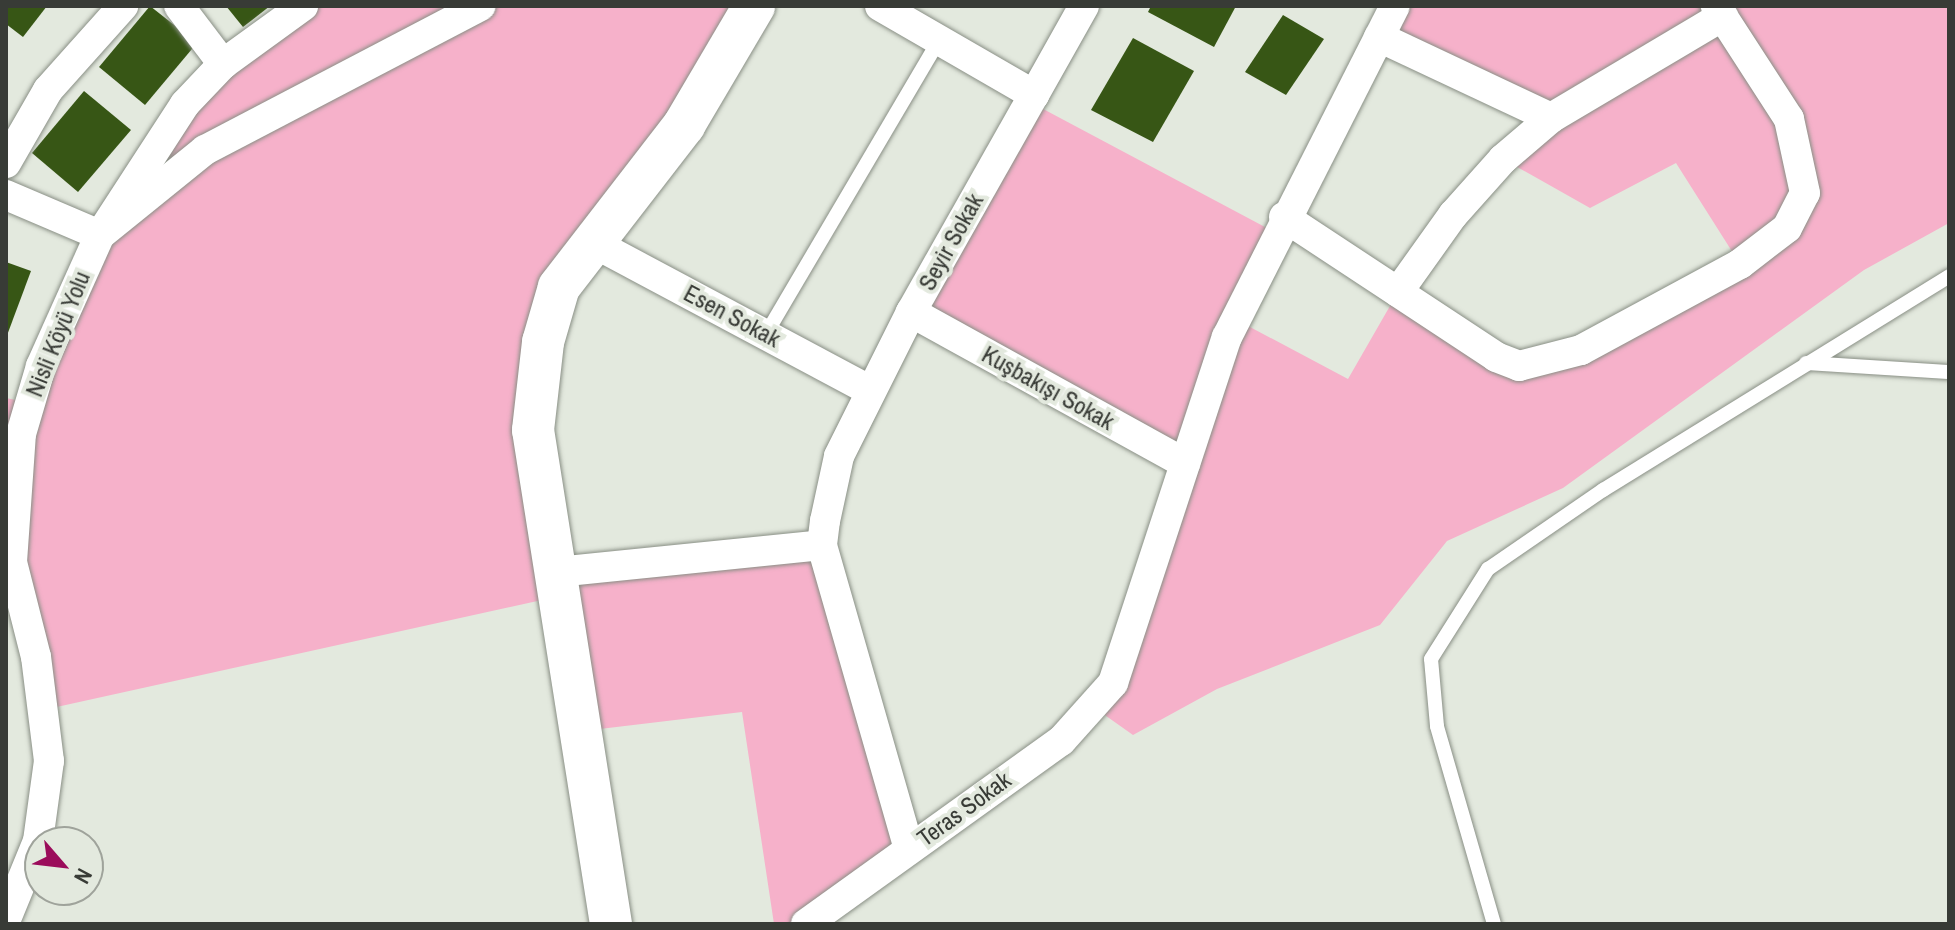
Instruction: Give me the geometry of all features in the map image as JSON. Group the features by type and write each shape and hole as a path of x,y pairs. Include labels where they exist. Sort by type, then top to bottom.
{"main road":[{"path":"611,924 533,430 543,342 559,287 684,125 754,6"}],"street":[{"path":"6,163 48,90 123,6"},
{"path":"179,6 223,64"},
{"path":"6,195 100,235 185,104 223,64 303,6"},
{"name":"Nisli Köyü Yolu","path":"6,919 38,841 49,761 36,657 9,562 21,434 41,366 100,235 205,150 481,6"},
{"path":"880,6 1034,95"},
{"name":"Seyir Sokak","path":"822,545 839,456 911,312 1084,6"},
{"path":"1185,463 1227,337 1284,217 1395,6"},
{"path":"1284,217 1496,357 1519,366 1581,350 1740,264 1787,228 1805,193 1789,119 1720,11 1551,118 1503,159 1463,203 1398,292"},
{"path":"1379,37 1551,118"},
{"name":"Esen Sokak","path":"592,242 871,391"},
{"name":"Kuşbakışı Sokak","path":"911,312 1185,463"},
{"name":"Teras Sokak","path":"806,924 1061,741 1113,683 1185,463"},
{"path":"557,572 822,545 909,849"}],"lane":[{"path":"766,334 939,40"},
{"path":"1494,924 1437,726 1431,659 1488,569 1806,363 1949,276"},
{"path":"1806,363 1949,372"}],"shaded area":[{"path":"303,6 754,6 543,342 557,572 822,545 909,849 806,924 774,924 742,712 583,731 560,596 43,710 6,562 6,398 30,403 161,139"},
{"path":"1395,6 1949,6 1949,223 1864,270 1563,488 1447,541 1380,625 1217,689 1133,735 1092,706 1185,463 911,312 1030,102 1276,233 1235,319 1348,379 1398,292 1518,366 1740,264 1676,163 1590,208 1503,159 1550,119 1379,37"}],"building":[{"path":"6,6 47,6 23,37 6,24"},
{"path":"150,6 197,43 145,105 99,67"},
{"path":"226,6 270,6 243,27"},
{"path":"1151,6 1236,6 1214,47 1148,12"},
{"path":"1283,15 1324,39 1286,95 1245,72"},
{"path":"1133,38 1194,71 1153,142 1091,110"},
{"path":"84,91 131,130 78,192 32,153"},
{"path":"6,262 31,271 6,338"}]}
